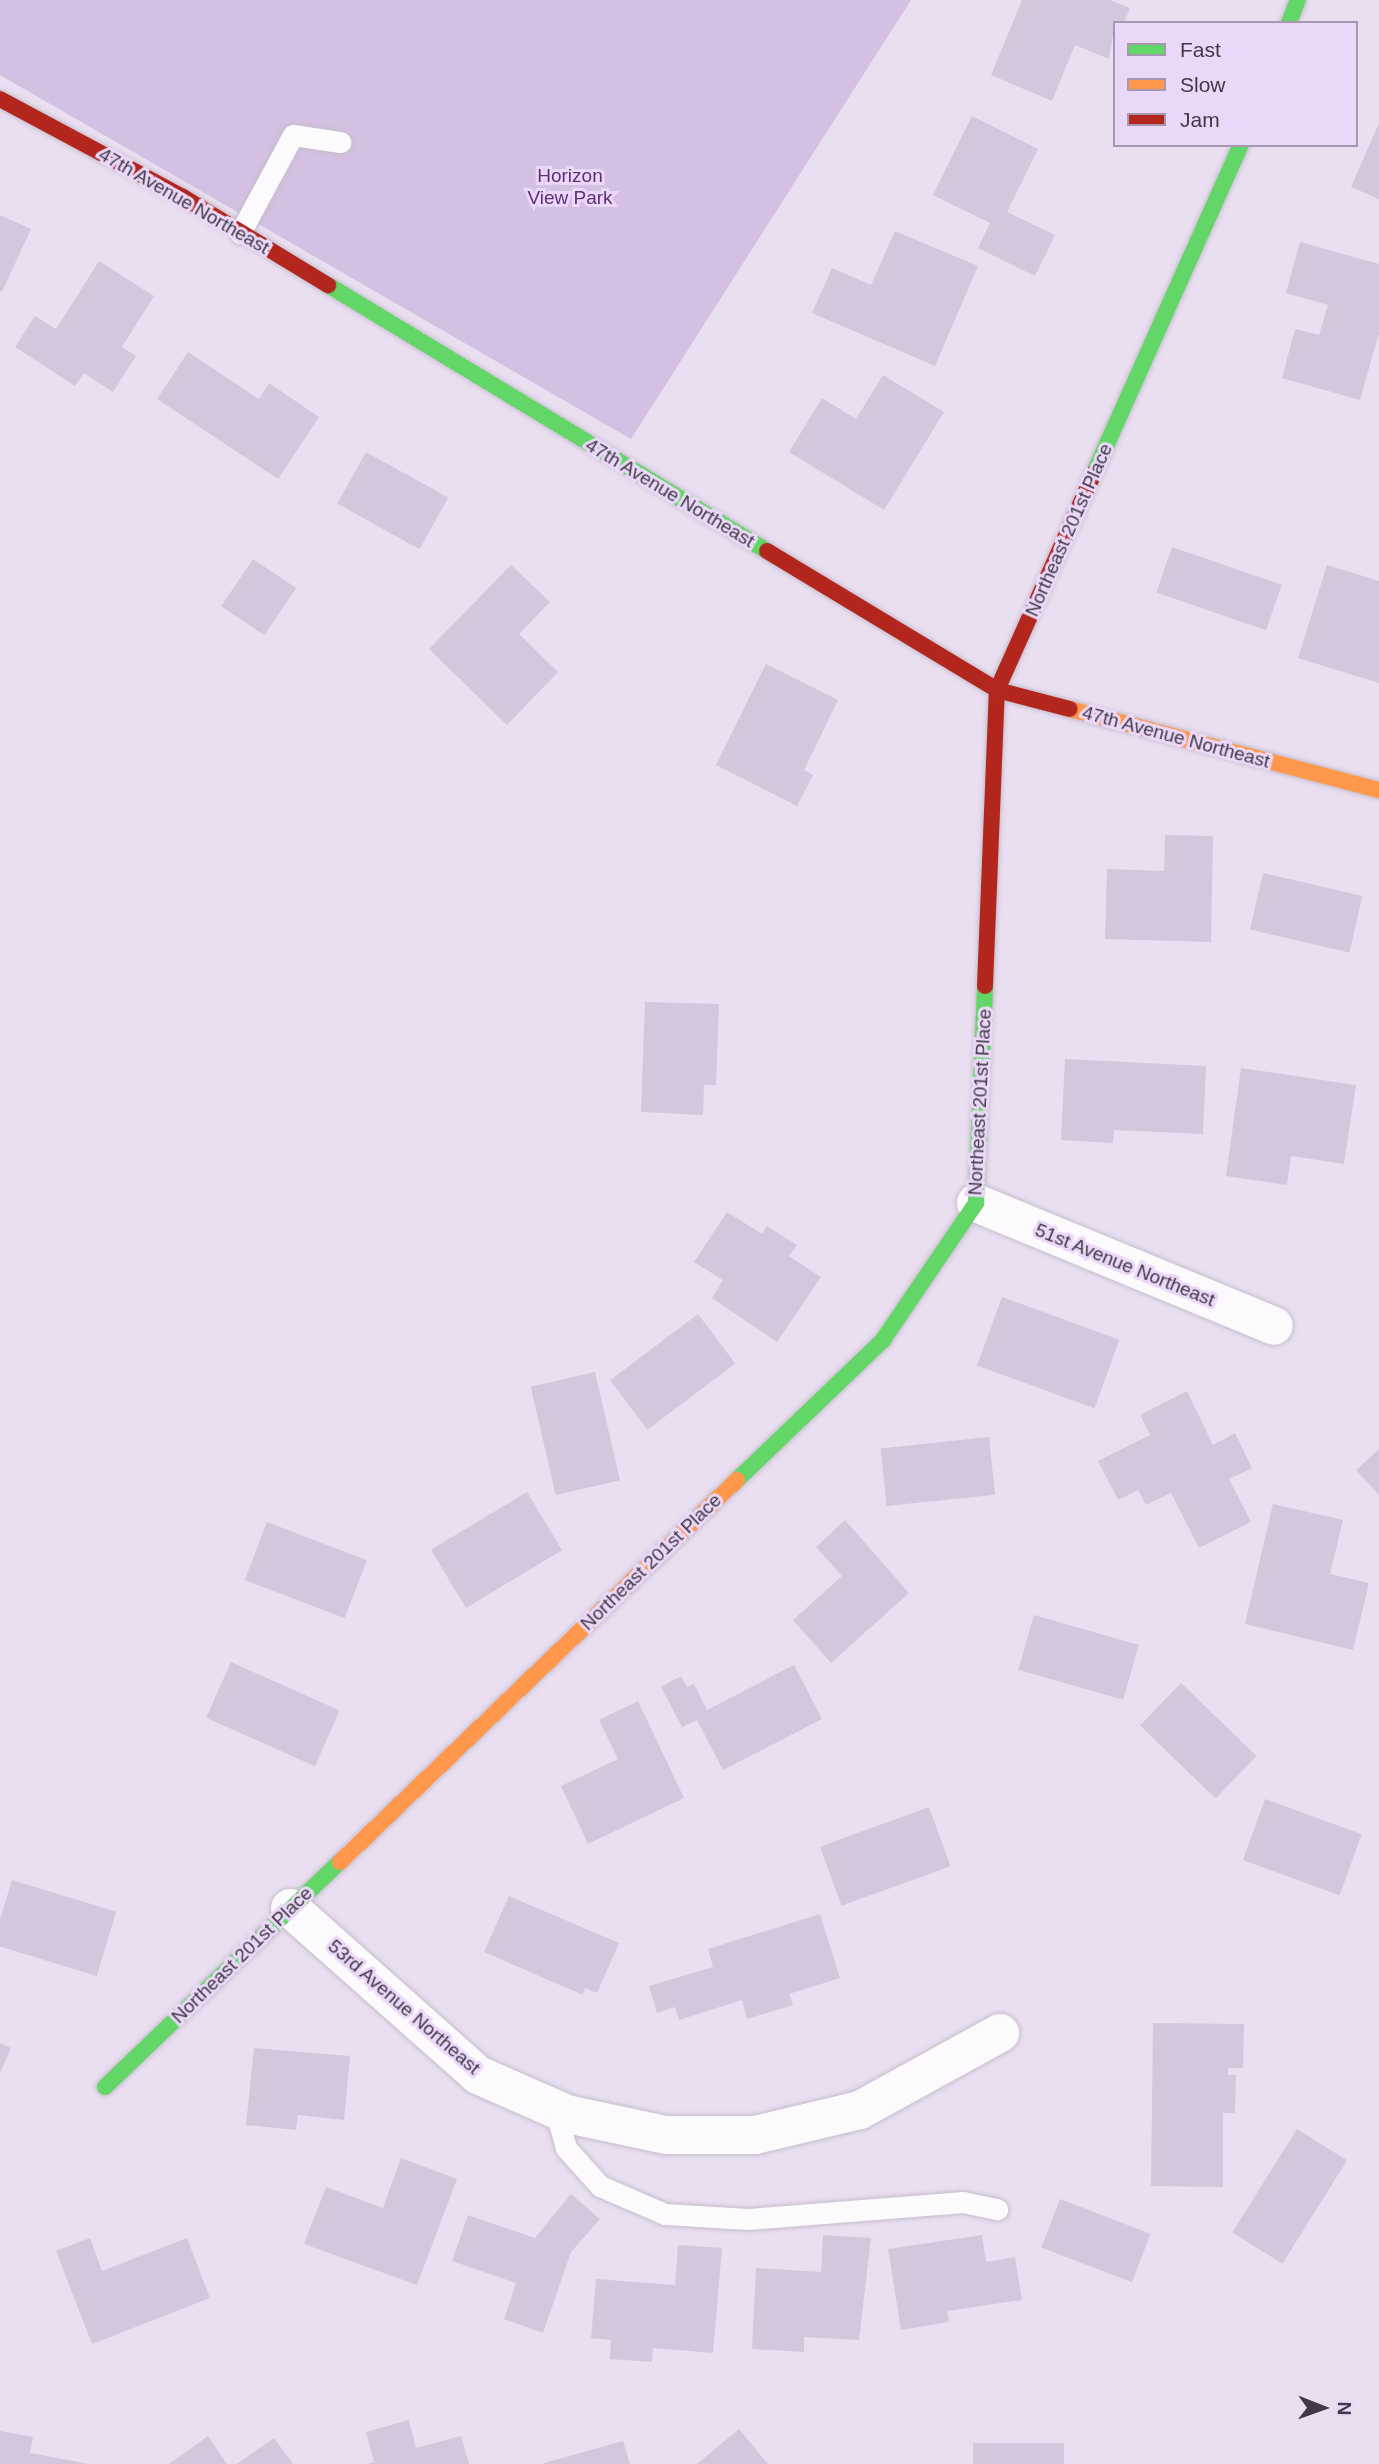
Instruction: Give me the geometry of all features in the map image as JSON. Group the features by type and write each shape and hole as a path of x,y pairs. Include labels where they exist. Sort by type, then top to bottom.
{"street":[{"path":"1290,21 1297,0"},
{"name":"47th Avenue Northeast","path":"0,99 240,233 997,690 1379,790"},
{"name":"Northeast 201st Place","path":"105,2087 883,1340 976,1203 997,690 1240,147"},
{"name":"51st Avenue Northeast","path":"976,1203 1275,1326"},
{"name":"53rd Avenue Northeast","path":"290,1908 478,2075 555,2109 666,2135 755,2135 860,2110 1000,2033"}],"lane":[{"path":"240,233 293,135 340,142"},
{"path":"555,2109 566,2148 600,2186 665,2214 748,2219 963,2202 997,2209"}],"green space":[{"name":"Horizon View Park","path":"0,0 911,0 631,439 0,75"}],"building":[{"path":"1022,0 1110,0 1130,8 1125,21 1113,21 1109,59 1075,45 1052,101 991,75"},
{"path":"972,116 1038,149 1007,212 1055,235 1035,276 978,248 990,223 933,195"},
{"path":"1379,123 1379,199 1351,187"},
{"path":"0,215 31,229 2,292 0,291"},
{"path":"895,231 978,266 935,366 812,313 832,268 871,285"},
{"path":"1300,242 1379,264 1379,333 1360,400 1282,378 1295,329 1319,335 1328,305 1286,293"},
{"path":"99,261 154,296 122,347 136,356 113,392 84,373 75,386 15,347 35,316 56,329"},
{"path":"188,352 259,399 269,383 319,417 278,479 157,399"},
{"path":"883,375 944,412 884,510 789,452 822,398 856,419"},
{"path":"366,452 448,498 420,549 337,504"},
{"path":"1172,547 1282,585 1266,630 1156,592"},
{"path":"253,559 296,588 264,635 221,606"},
{"path":"511,565 550,602 519,634 558,672 507,725 429,649"},
{"path":"1327,565 1379,581 1379,683 1298,658"},
{"path":"766,664 838,700 804,770 813,775 797,806 716,765"},
{"path":"1165,835 1213,836 1211,942 1105,939 1107,869 1164,871"},
{"path":"1263,873 1362,896 1349,952 1250,930"},
{"path":"645,1002 719,1004 716,1085 704,1085 703,1115 641,1112"},
{"path":"1065,1059 1206,1066 1203,1134 1114,1130 1113,1143 1061,1140"},
{"path":"1241,1068 1356,1085 1344,1164 1291,1156 1287,1185 1226,1176"},
{"path":"727,1212 762,1234 767,1226 797,1245 789,1256 821,1277 777,1342 712,1298 723,1280 694,1262"},
{"path":"1002,1297 1119,1340 1094,1408 977,1366"},
{"path":"698,1314 735,1364 647,1430 610,1380"},
{"path":"595,1372 620,1480 556,1495 531,1387"},
{"path":"1187,1391 1213,1445 1235,1433 1252,1468 1229,1479 1251,1522 1199,1548 1171,1493 1146,1505 1138,1490 1118,1500 1098,1461 1150,1435 1140,1415"},
{"path":"989,1437 995,1495 887,1506 881,1448"},
{"path":"1379,1449 1379,1495 1356,1470"},
{"path":"527,1492 562,1550 466,1608 431,1550"},
{"path":"1273,1504 1343,1520 1330,1574 1369,1583 1353,1650 1245,1624"},
{"path":"845,1520 909,1593 831,1663 793,1620 842,1576 816,1547"},
{"path":"267,1522 367,1560 345,1618 245,1580"},
{"path":"1034,1615 1139,1645 1123,1700 1018,1670"},
{"path":"231,1662 340,1710 315,1766 206,1718"},
{"path":"794,1665 822,1719 723,1770 697,1720 682,1727 661,1687 681,1676 687,1687 694,1684 707,1710"},
{"path":"1181,1683 1257,1756 1216,1798 1140,1725"},
{"path":"638,1701 684,1798 588,1844 561,1786 618,1759 599,1720"},
{"path":"1265,1799 1362,1834 1340,1895 1243,1860"},
{"path":"929,1807 951,1866 842,1906 820,1847"},
{"path":"12,1880 116,1912 97,1976 0,1946 0,1919"},
{"path":"509,1896 619,1943 597,1993 585,1988 583,1995 484,1952"},
{"path":"820,1914 840,1978 789,1994 793,2005 747,2019 742,2000 679,2020 675,2007 657,2013 649,1986 713,1967 708,1949"},
{"path":"1153,2023 1244,2024 1243,2068 1228,2068 1228,2075 1236,2075 1235,2113 1223,2113 1223,2187 1151,2186"},
{"path":"0,2043 11,2048 0,2073"},
{"path":"254,2048 350,2056 344,2120 298,2115 296,2130 246,2125"},
{"path":"1297,2129 1347,2160 1282,2264 1232,2232"},
{"path":"401,2158 457,2179 417,2285 304,2244 326,2187 383,2208"},
{"path":"571,2194 600,2219 571,2252 543,2333 504,2319 516,2283 452,2261 468,2215 535,2238"},
{"path":"1060,2199 1151,2234 1132,2282 1041,2248"},
{"path":"823,2235 871,2238 859,2340 804,2337 804,2352 752,2349 756,2268 821,2272"},
{"path":"982,2235 986,2262 1015,2257 1022,2300 947,2311 949,2322 901,2330 888,2249"},
{"path":"90,2238 102,2271 187,2238 210,2298 92,2344 56,2251"},
{"path":"678,2245 722,2248 713,2353 653,2348 652,2362 610,2359 611,2340 591,2338 596,2279 675,2285"},
{"path":"409,2420 416,2448 461,2436 469,2464 368,2464 374,2462 366,2432"},
{"path":"739,2429 768,2464 697,2464"},
{"path":"0,2431 33,2437 30,2453 89,2464 0,2464"},
{"path":"208,2436 227,2464 169,2464"},
{"path":"274,2438 293,2464 237,2464"},
{"path":"623,2441 630,2464 544,2463"},
{"path":"973,2443 1064,2443 1064,2464 973,2464"}],"traffic: fast":[{"path":"1290,21 1298,0"},
{"path":"1094,473 1240,147"},
{"path":"328,285 767,551"},
{"path":"737,1480 883,1340 976,1203 985,986"},
{"path":"105,2087 340,1862"}],"traffic: slow":[{"path":"1070,709 1379,790"},
{"path":"340,1862 737,1480"}],"traffic: jam":[{"path":"0,99 183,197 328,285"},
{"path":"985,986 997,690 1094,473"},
{"path":"767,551 997,690 1070,709"}]}
